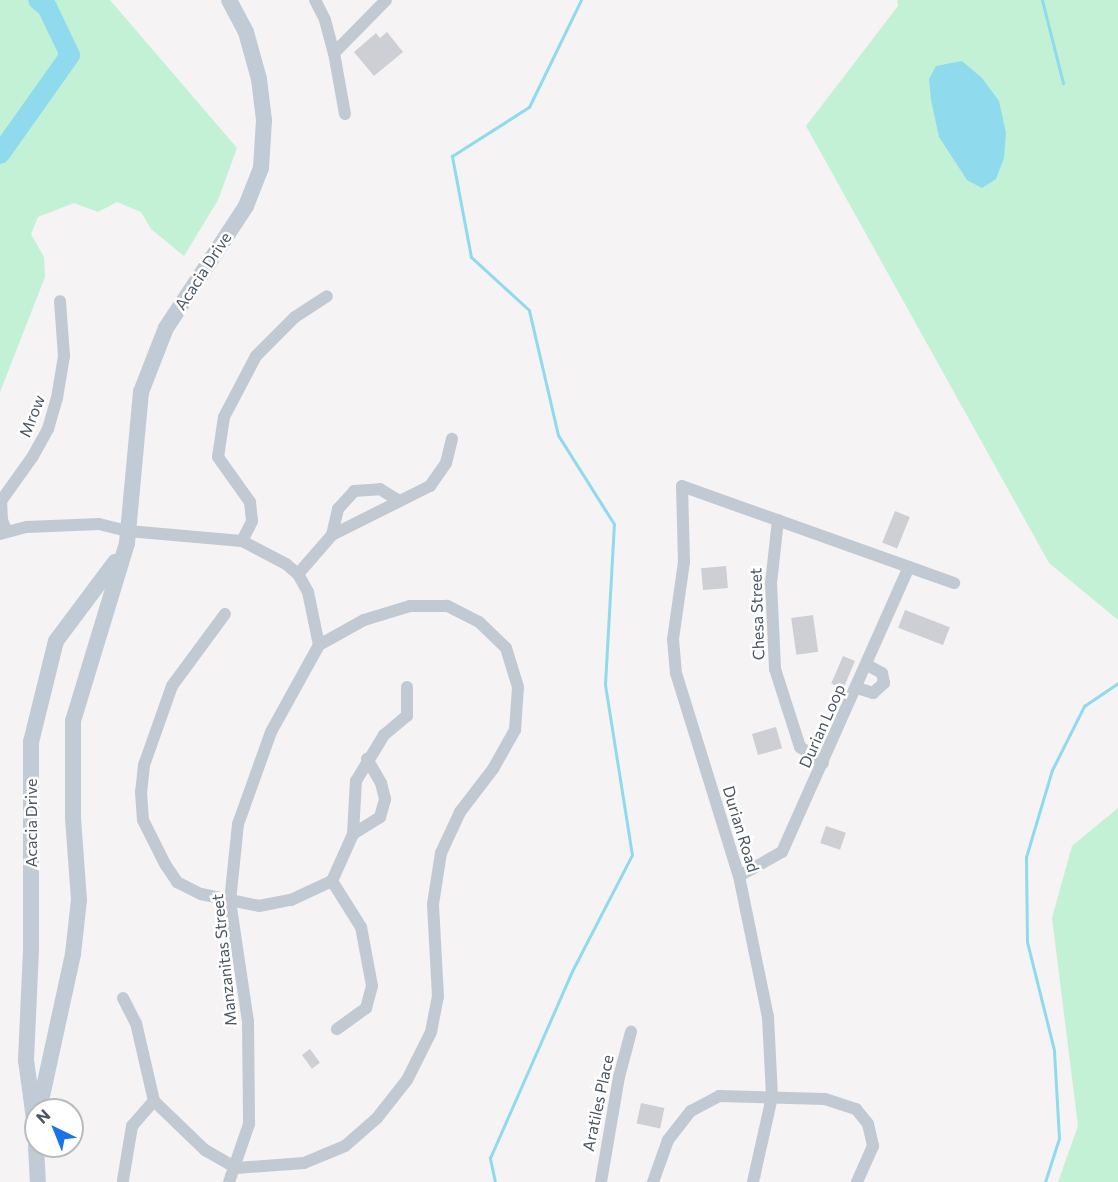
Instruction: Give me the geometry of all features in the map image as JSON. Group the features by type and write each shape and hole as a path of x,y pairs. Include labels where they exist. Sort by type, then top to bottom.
{"street":[{"name":"Acacia Drive","path":"42,1098 73,954 79,900 73,818 73,721 127,539 141,392 150,364 166,328 246,206 261,168 264,120 259,79 246,32 229,0"},
{"path":"315,0 326,20 345,114"},
{"path":"334,53 386,0"},
{"path":"242,542 252,521 250,502 218,457 224,417 256,356 295,317 327,296"},
{"name":"Mrow","path":"3,532 1,501 33,456 48,429 57,398 64,356 60,301"},
{"path":"298,574 332,535 430,486 447,462 452,439"},
{"name":"Durian Road","path":"753,1182 772,1097 768,1017 739,876 676,674 673,639 684,562 682,486 778,520"},
{"path":"332,535 338,509 354,491 380,489 399,501"},
{"path":"778,520 954,583"},
{"name":"Chesa Street","path":"778,520 771,583 775,669 800,747 823,763"},
{"path":"3,532 99,524 127,539 242,542 262,548 298,574 308,592 319,645 364,620 410,606 447,606 479,622 506,648 518,687 515,730 493,769 459,812 441,853 433,904 438,997 431,1032 407,1080 377,1118 345,1146 304,1163 236,1168 205,1150 154,1101 136,1023 123,998"},
{"name":"Acacia Drive","path":"32,1098 26,1060 32,950 31,742 56,641 127,539"},
{"name":"Durian Loop","path":"739,876 770,862 782,852 909,567"},
{"path":"225,614 172,686 144,765 141,792 143,819 177,882 201,894 260,906 291,900 332,881 353,834 356,781 367,759 384,735 407,716 407,687"},
{"name":"Manzanitas Street","path":"229,1182 236,1168 249,1124 248,1022 230,901 238,824 271,732 319,645"},
{"path":"857,688 873,693 884,683 882,673 867,665"},
{"path":"353,834 380,817 385,799 381,783 367,759"},
{"path":"332,881 361,927 372,987 366,1008 337,1029"},
{"name":"Aratiles Place","path":"601,1182 614,1098 631,1032"},
{"path":"653,1182 668,1140 691,1111 719,1096 825,1099 856,1109 868,1124 873,1146 857,1182"},
{"path":"123,1180 132,1126 154,1101"},
{"path":"37,1158 38,1182"}],"green space":[{"path":"0,0 110,0 237,148 218,200 184,256 151,229 141,212 117,202 98,212 74,203 38,217 31,234 44,257 45,277 0,392"},
{"path":"897,0 1118,0 1118,620 1049,563 806,126 898,6"},
{"path":"1118,808 1118,1182 1058,1182 1078,1126 1052,918 1072,846"}],"water":[{"path":"962,61 982,78 999,101 1006,133 1004,158 996,179 982,188 967,180 939,137 931,100 929,79 936,66"}],"building":[{"path":"387,32 403,52 374,76 354,52 376,33 380,38"},
{"path":"895,511 910,517 897,549 882,543"},
{"path":"726,566 728,588 703,590 701,568"},
{"path":"905,610 950,627 943,645 898,628"},
{"path":"813,615 818,652 796,655 791,618"},
{"path":"843,656 855,661 843,689 831,684"},
{"path":"776,727 782,748 758,755 752,734"},
{"path":"826,826 846,833 840,850 820,843"},
{"path":"310,1049 320,1063 312,1069 302,1055"},
{"path":"641,1103 664,1108 660,1129 637,1124"}],"waterway":[{"path":"0,154 70,55 47,7 38,0"},
{"path":"495,1182 490,1158 572,971 632,855 605,684 614,524 558,435 529,310 471,257 452,156 529,107 581,0"},
{"path":"1042,0 1063,83"},
{"path":"1045,1182 1059,1138 1054,1050 1027,942 1026,857 1052,770 1084,706 1118,683"}]}
